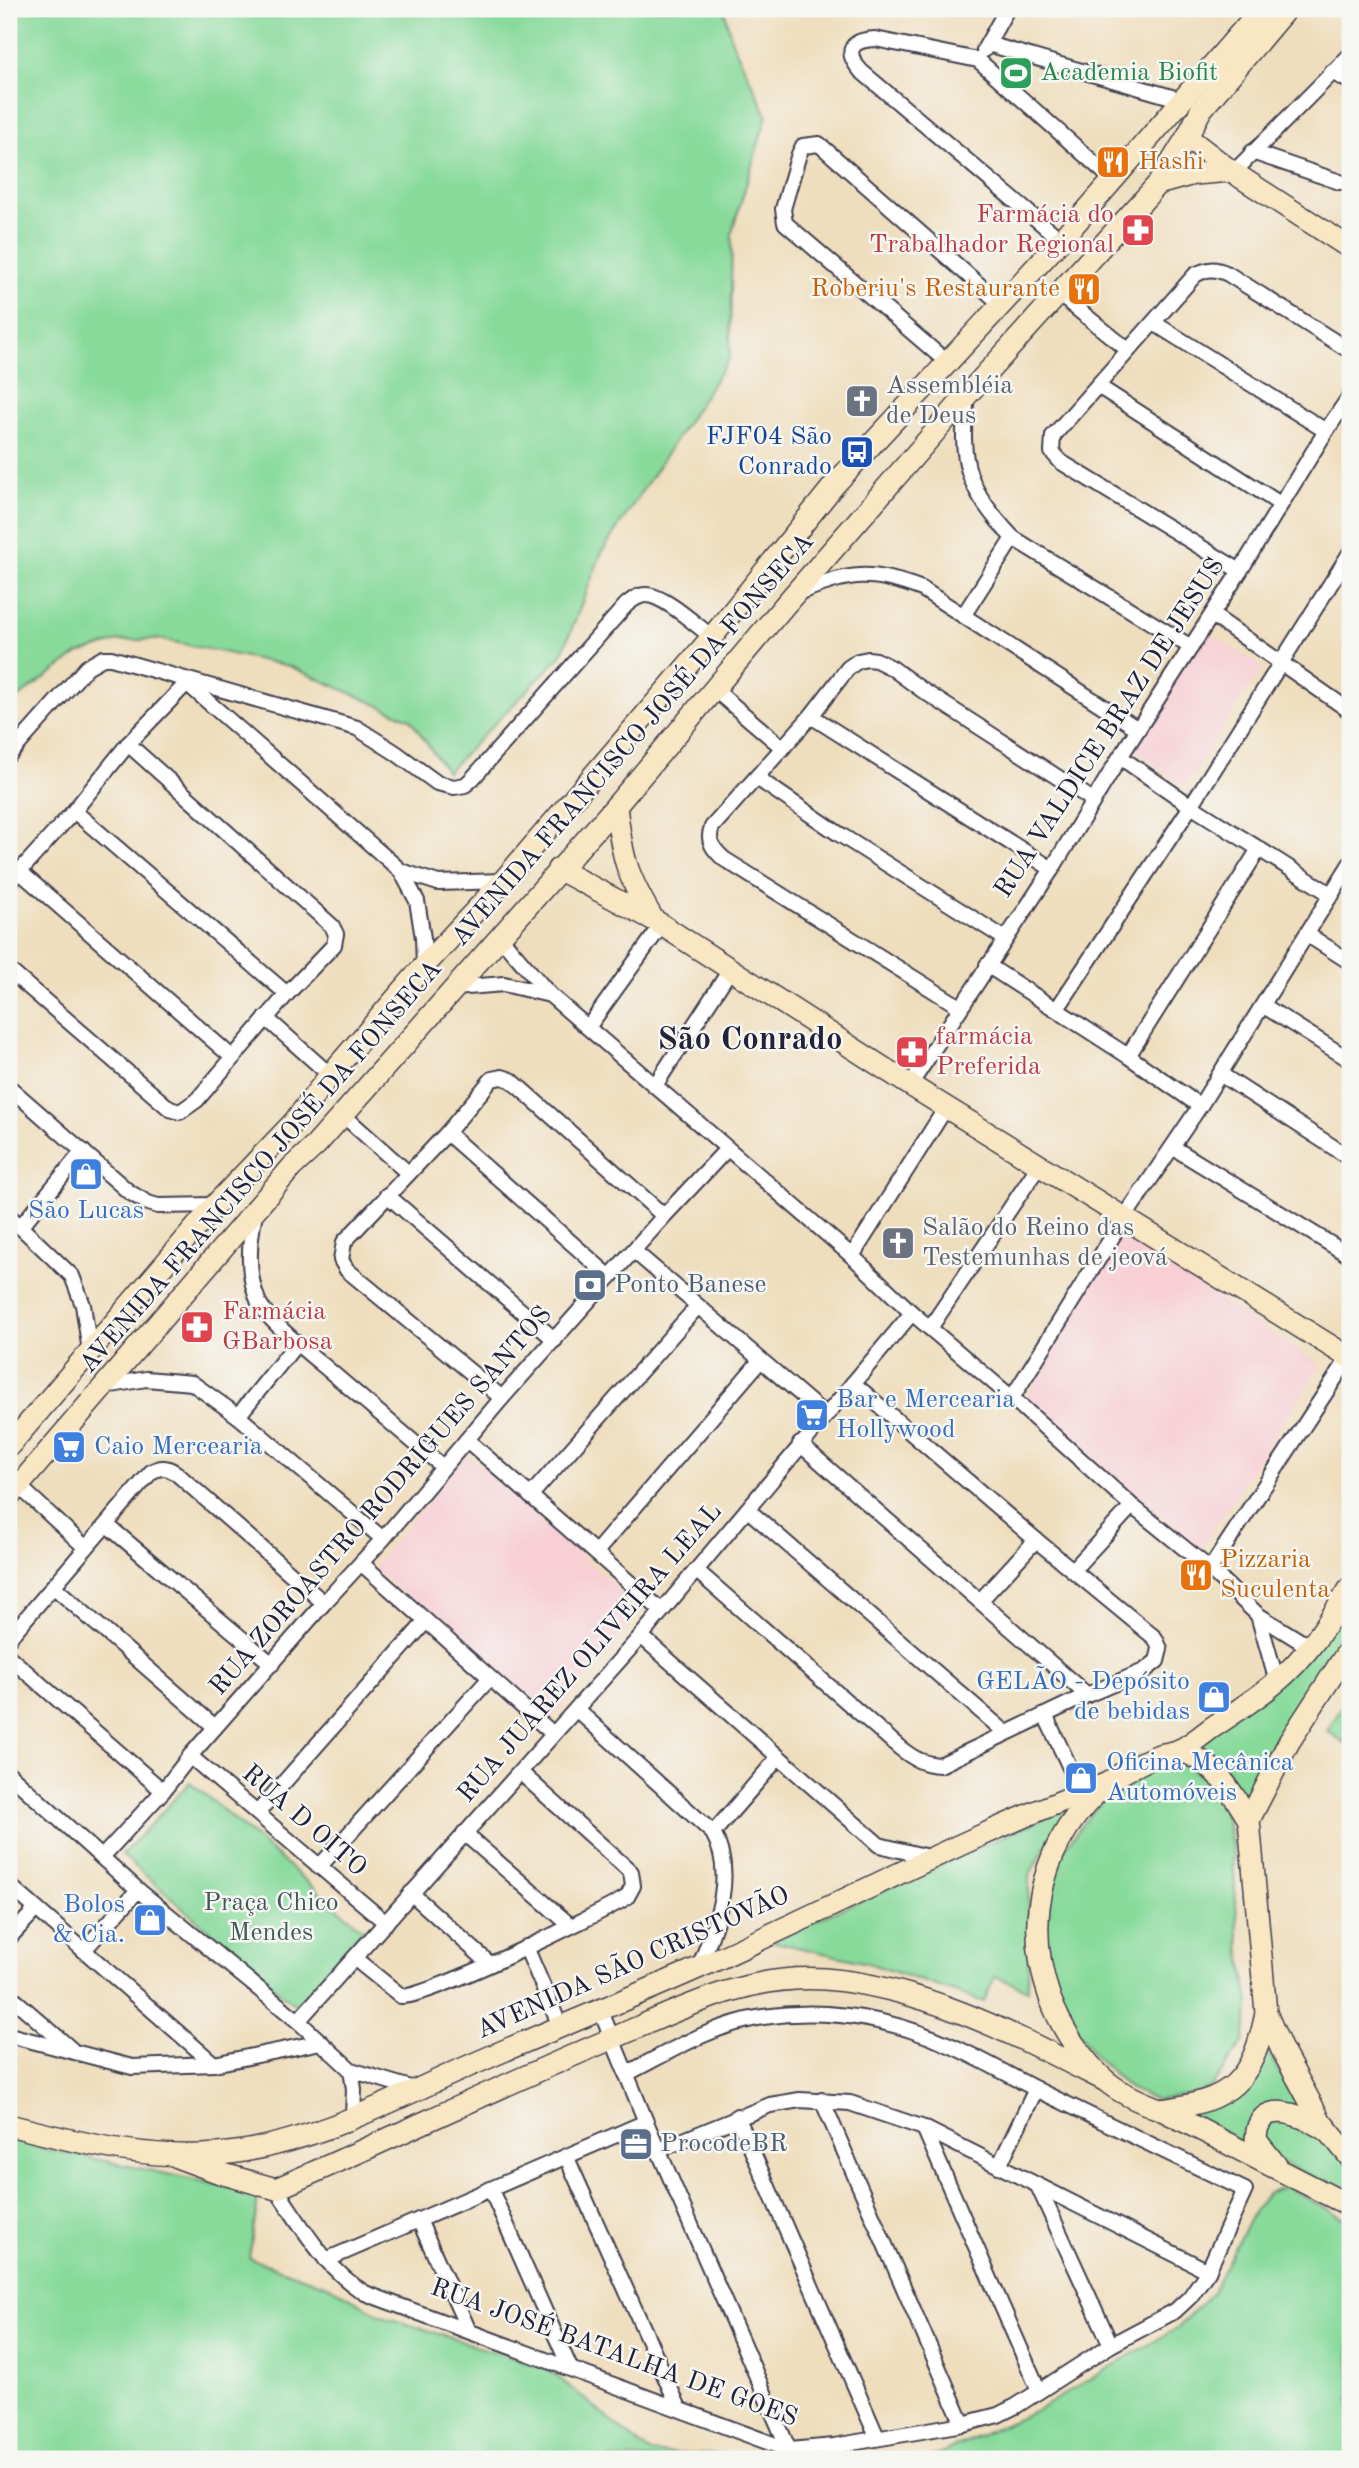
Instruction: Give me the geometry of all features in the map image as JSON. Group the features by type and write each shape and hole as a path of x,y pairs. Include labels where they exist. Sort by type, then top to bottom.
{"main road":[{"name":"AVENIDA FRANCISCO JOSÉ DA FONSECA","path":"9,1446 215,1205 294,1122 330,1075 424,965 503,881 712,637 835,484 1061,240 1261,9"},
{"name":"AVENIDA FRANCISCO JOSÉ DA FONSECA","path":"14,1491 292,1167 343,1115 616,806 967,395 1158,184 1200,110 1286,9"},
{"path":"1187,137 1232,172 1350,248"},
{"path":"1158,184 1194,174 1232,172"},
{"path":"755,583 790,600"},
{"path":"616,806 627,871 633,887 657,923"},
{"path":"558,869 657,923 910,1084 1350,1357"},
{"path":"294,1122 296,1132 302,1140 316,1145"},
{"path":"276,1140 286,1139 294,1148 292,1167"},
{"path":"1106,2081 1079,2049 1056,2015 1045,1982 1037,1932 1040,1892 1057,1846 1072,1824 1108,1783 1154,1758 1179,1750 1276,1682 1313,1645 1350,1588"},
{"path":"1249,1820 1289,1742 1350,1648"},
{"path":"1179,1750 1208,1764 1231,1791 1249,1820 1266,2013 1307,2099 1326,2130 1350,2157"},
{"name":"AVENIDA SÃO CRISTÓVÃO","path":"170,2155 234,2152 285,2142 353,2118 414,2089 699,1968 933,1858 1108,1783"},
{"path":"9,2125 60,2138 170,2155 276,2189 730,1989 784,1980 822,1979 865,1984 926,2000 1009,2032 1106,2081 1137,2100 1162,2110 1350,2206"},
{"path":"1162,2110 1215,2099 1236,2082 1256,2053 1266,2013"},
{"path":"1282,2171 1256,2140 1260,2122 1268,2115 1280,2111 1290,2112 1326,2130"},
{"path":"234,2152 231,2164 246,2181"}],"street":[{"path":"978,60 1007,9"},
{"path":"1061,240 861,72 851,57 851,49 855,44 863,39 875,39 978,60 1113,180"},
{"path":"988,44 1182,100"},
{"path":"1232,172 1350,55"},
{"path":"1332,72 1350,82"},
{"path":"948,363 785,223 783,209 803,146 819,144 1002,305"},
{"path":"1252,152 1340,183"},
{"path":"1240,571 1061,462 1052,452 1053,436 1058,427 1098,386 1195,275 1212,268 1228,274 1350,351"},
{"path":"1060,295 1128,350"},
{"path":"1154,323 1326,431"},
{"path":"1098,386 1280,504"},
{"path":"967,395 962,430 969,477 991,515 1013,538 1191,647"},
{"name":"RUA VALDICE BRAZ DE JESUS","path":"910,1084 1052,869 1326,431 1348,403"},
{"path":"963,616 1013,538"},
{"path":"1057,1009 1191,806 1350,553"},
{"path":"790,600 832,580 857,574 880,577 922,589 1138,729"},
{"path":"9,755 87,667 96,660 111,658 357,729 396,752 437,783 454,787 465,785 472,779 636,597 645,595 660,598 712,637"},
{"path":"1212,615 1349,708"},
{"path":"960,1007 715,852 709,833 712,827 811,716 848,668 858,661 876,660 1093,800"},
{"path":"183,680 74,811 14,877 232,1057"},
{"path":"183,680 401,871 418,901 424,965"},
{"path":"714,689 783,748"},
{"path":"811,716 1052,869"},
{"path":"9,970 174,1112 187,1110 197,1100 232,1057 334,945 334,929 128,744"},
{"path":"1120,757 1191,806 1332,895"},
{"path":"757,778 839,834 1004,939"},
{"path":"74,811 287,995"},
{"path":"1128,1056 1259,849"},
{"path":"1012,1398 1124,1218 1174,1148 1264,1006 1350,864"},
{"path":"401,871 438,883 503,881"},
{"path":"589,1026 657,923"},
{"path":"1308,935 1350,961"},
{"path":"500,938 550,995 852,1256 912,1313 1132,1506 1210,1569 1258,1615 1300,1641 1313,1645"},
{"path":"987,965 1200,1106"},
{"path":"656,1084 730,970"},
{"path":"455,988 504,985 550,995"},
{"path":"1264,1006 1350,1060"},
{"path":"267,1018 330,1075"},
{"path":"1220,1074 1350,1158"},
{"path":"502,1398 343,1266 341,1254 344,1242 447,1133 492,1079 498,1077 506,1077 664,1216"},
{"path":"9,1087 129,1192 148,1203 158,1206 215,1205"},
{"path":"852,1256 947,1106"},
{"path":"343,1115 408,1172"},
{"path":"447,1133 610,1277"},
{"path":"1174,1148 1350,1256"},
{"name":"RUA ZOROASTRO RODRIGUES SANTOS","path":"102,1857 383,1539 502,1398 727,1149"},
{"path":"21,1226 83,1152"},
{"path":"930,1328 1040,1164"},
{"path":"387,1195 555,1340"},
{"path":"256,1212 249,1245 249,1261 256,1294 262,1307 297,1343 443,1467"},
{"path":"9,1216 72,1276 83,1306 90,1351"},
{"path":"634,1251 825,1415"},
{"path":"530,1496 697,1307"},
{"name":"RUA JUAREZ OLIVEIRA LEAL","path":"298,2021 697,1571 800,1444 912,1313"},
{"path":"238,1416 297,1343"},
{"path":"1210,1569 1350,1357"},
{"path":"596,1552 760,1361"},
{"path":"106,1386 136,1379 187,1381 238,1416 383,1539"},
{"path":"697,1571 920,1763 940,1765 1144,1671 1157,1661 1160,1649 1155,1638 853,1383"},
{"path":"467,1440 662,1611"},
{"path":"800,1444 1087,1695"},
{"path":"9,1638 157,1469 167,1468 324,1603"},
{"path":"14,1491 86,1548"},
{"path":"1073,1570 1132,1506"},
{"path":"748,1510 1006,1733"},
{"path":"107,1525 272,1664"},
{"path":"980,1601 1036,1540"},
{"path":"361,1563 552,1734"},
{"path":"53,1586 215,1727"},
{"path":"1258,1615 1276,1682"},
{"path":"257,1813 426,1621"},
{"path":"640,1636 879,1845 933,1858"},
{"path":"9,1657 163,1791"},
{"path":"319,1867 489,1679"},
{"path":"576,1709 713,1833 719,1844 724,1866 724,1883 715,1926 699,1968"},
{"path":"1045,1715 1082,1793"},
{"name":"RUA D OITO","path":"190,1756 386,1923"},
{"path":"713,1833 778,1758"},
{"path":"355,1958 405,1998 454,1981 627,1897 633,1886 631,1872 520,1772"},
{"path":"9,1774 138,1890 298,2021 351,2070 414,2089"},
{"path":"464,1833 571,1926"},
{"path":"9,1885 215,2064"},
{"path":"84,1950 138,1890"},
{"path":"411,1893 490,1964"},
{"path":"9,1938 36,1909"},
{"path":"526,1947 560,2026"},
{"path":"9,1995 76,2053"},
{"path":"600,2010 789,2450"},
{"path":"626,2074 730,2025 760,2017 831,2013 903,2026 954,2046 1036,2089 999,2166"},
{"path":"9,2035 132,2067 215,2064 321,2042"},
{"path":"351,2070 354,2089 353,2118"},
{"name":"RUA JOSÉ BATALHA DE GOES","path":"276,2189 326,2260 350,2284 365,2293 789,2450 834,2446 963,2424 998,2415 1111,2345 1175,2311 1191,2297 1208,2271 1245,2190 1036,2089"},
{"path":"659,2150 737,2116 782,2103 822,2100 859,2106 925,2128 1208,2271"},
{"path":"822,2100 963,2424"},
{"path":"737,2116 877,2437"},
{"path":"326,2260 646,2122"},
{"path":"925,2128 1039,2391"},
{"path":"567,2158 679,2408"},
{"path":"1038,2186 1111,2345"},
{"path":"491,2190 570,2368"},
{"path":"419,2220 468,2329"}],"shaded area":[{"path":"1206,631 1263,667 1184,787 1132,748"},
{"path":"1120,1234 1321,1365 1200,1549 1025,1399"},
{"path":"467,1454 642,1610 551,1721 372,1568"}],"green space":[{"path":"9,9 724,9 732,42 767,115 732,232 730,357 602,552 561,656 447,772 410,719 289,666 159,639 118,641 78,654 9,704"},
{"path":"1350,1601 1350,1619 1249,1805 1226,1768 1197,1745"},
{"path":"1349,1695 1350,1734 1345,1743 1327,1731"},
{"path":"1168,1762 1186,1765 1204,1779 1222,1800 1232,1845 1238,1933 1249,2004 1244,2041 1211,2087 1197,2093 1157,2100 1128,2088 1097,2058 1058,2004 1041,1917 1065,1848 1084,1822 1110,1791 1141,1772"},
{"name":"Praça Chico Mendes","path":"190,1782 365,1931 296,2006 122,1855"},
{"path":"1067,1808 1029,1876 1028,1990 995,1976 984,2002 868,1963 770,1941"},
{"path":"1261,2039 1310,2126 1350,2166 1350,2196 1182,2113 1224,2096"},
{"path":"9,2141 229,2187 258,2199 249,2258 333,2288 382,2316 548,2369 650,2453 762,2456 762,2459 9,2459"},
{"path":"1286,2187 1350,2221 1350,2459 927,2459 1034,2412 1177,2328 1211,2294 1254,2211 1267,2194"}],"place":[{"name":"Academia Biofit","path":"1016,73"},
{"name":"Hashi","path":"1113,162"},
{"name":"Farmácia do Trabalhador Regional","path":"1138,230"},
{"name":"Roberiu's Restaurante","path":"1084,289"},
{"name":"Assembléia de Deus","path":"862,401"},
{"name":"FJF04 São Conrado","path":"857,452"},
{"name":"farmácia Preferida","path":"912,1052"},
{"name":"São Lucas","path":"86,1174"},
{"name":"Salão do Reino das Testemunhas de jeová","path":"898,1243"},
{"name":"Ponto Banese","path":"590,1285"},
{"name":"Farmácia GBarbosa","path":"197,1327"},
{"name":"Bar e Mercearia Hollywood","path":"812,1415"},
{"name":"Caio Mercearia","path":"69,1447"},
{"name":"Pizzaria Suculenta","path":"1196,1575"},
{"name":"GELÃO - Depósito de bebidas","path":"1214,1697"},
{"name":"Oficina Mecânica Automóveis","path":"1081,1778"},
{"name":"Bolos & Cia.","path":"150,1920"},
{"name":"ProcodeBR","path":"636,2144"}],"district":[{"name":"São Conrado","path":"750,1040"}]}
